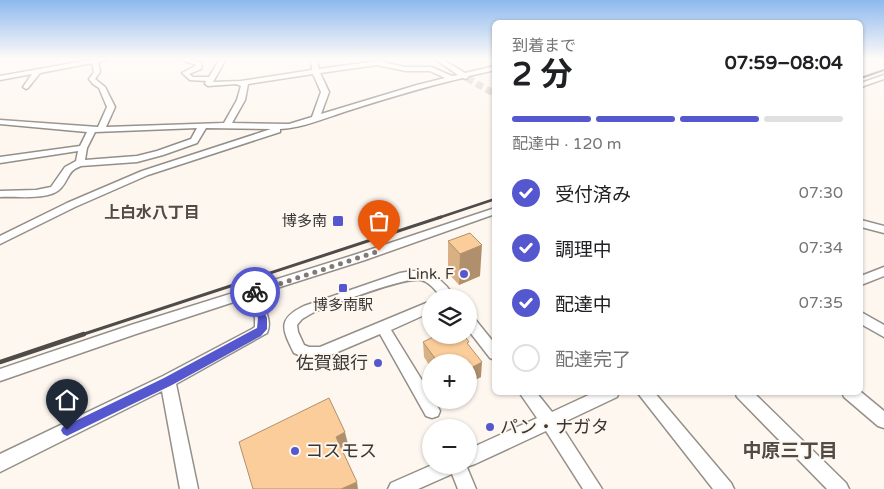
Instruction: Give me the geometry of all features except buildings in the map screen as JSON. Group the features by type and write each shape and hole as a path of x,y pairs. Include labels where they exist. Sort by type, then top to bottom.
{"street":[{"path":"26,87 30,82"},
{"path":"94,82 102,87 111,107 101,130"},
{"path":"209,82 209,85 249,82"},
{"path":"315,119 325,92 320,82"},
{"path":"0,240 71,205 137,176 290,126 437,82"},
{"path":"227,125 241,100 245,86 242,83"},
{"path":"0,122 92,130 227,125 256,127 290,126"},
{"path":"0,194 53,190 59,184 62,174 72,165 137,159 194,140 203,126"},
{"path":"253,138 256,127"},
{"path":"80,163 83,148 92,130"},
{"path":"0,160 83,148"},
{"path":"0,375 132,330 251,294 492,212"},
{"path":"863,224 884,230"},
{"path":"863,280 883,272"},
{"path":"422,312 320,353 308,353 298,349 290,324 298,315 309,310 404,276 417,274 429,277 437,289"},
{"path":"0,463 168,381 262,329 262,318 251,294"},
{"path":"863,318 884,332"},
{"path":"383,328 432,411"},
{"path":"477,332 492,350"},
{"path":"168,381 189,489"},
{"path":"528,395 549,421 593,489"},
{"path":"477,454 605,395"},
{"path":"647,395 725,489"},
{"path":"745,395 840,489"},
{"path":"854,395 884,421"},
{"path":"397,489 431,474"},
{"path":"461,474 467,489"}],"tunnel":[{"path":"474,82 492,92"}],"railway":[{"path":"441,217 492,200"},
{"path":"81,335 441,217"},
{"path":"0,362 81,335"}],"way so far":[{"path":"255,292 379,251"}],"place":[{"name":"博多南","path":"338,221"},
{"name":"Link. F","path":"464,274"},
{"name":"博多南駅","path":"343,288"},
{"name":"佐賀銀行","path":"378,363"},
{"name":"パン・ナガタ","path":"490,427"},
{"name":"コスモス","path":"295,451"}],"district":[{"name":"上白水八丁目","path":"152,213"},
{"name":"中原三丁目","path":"790,451"}],"route":[{"path":"67,430 168,381 257,333 262,329 262,318 251,294 255,292"}]}
